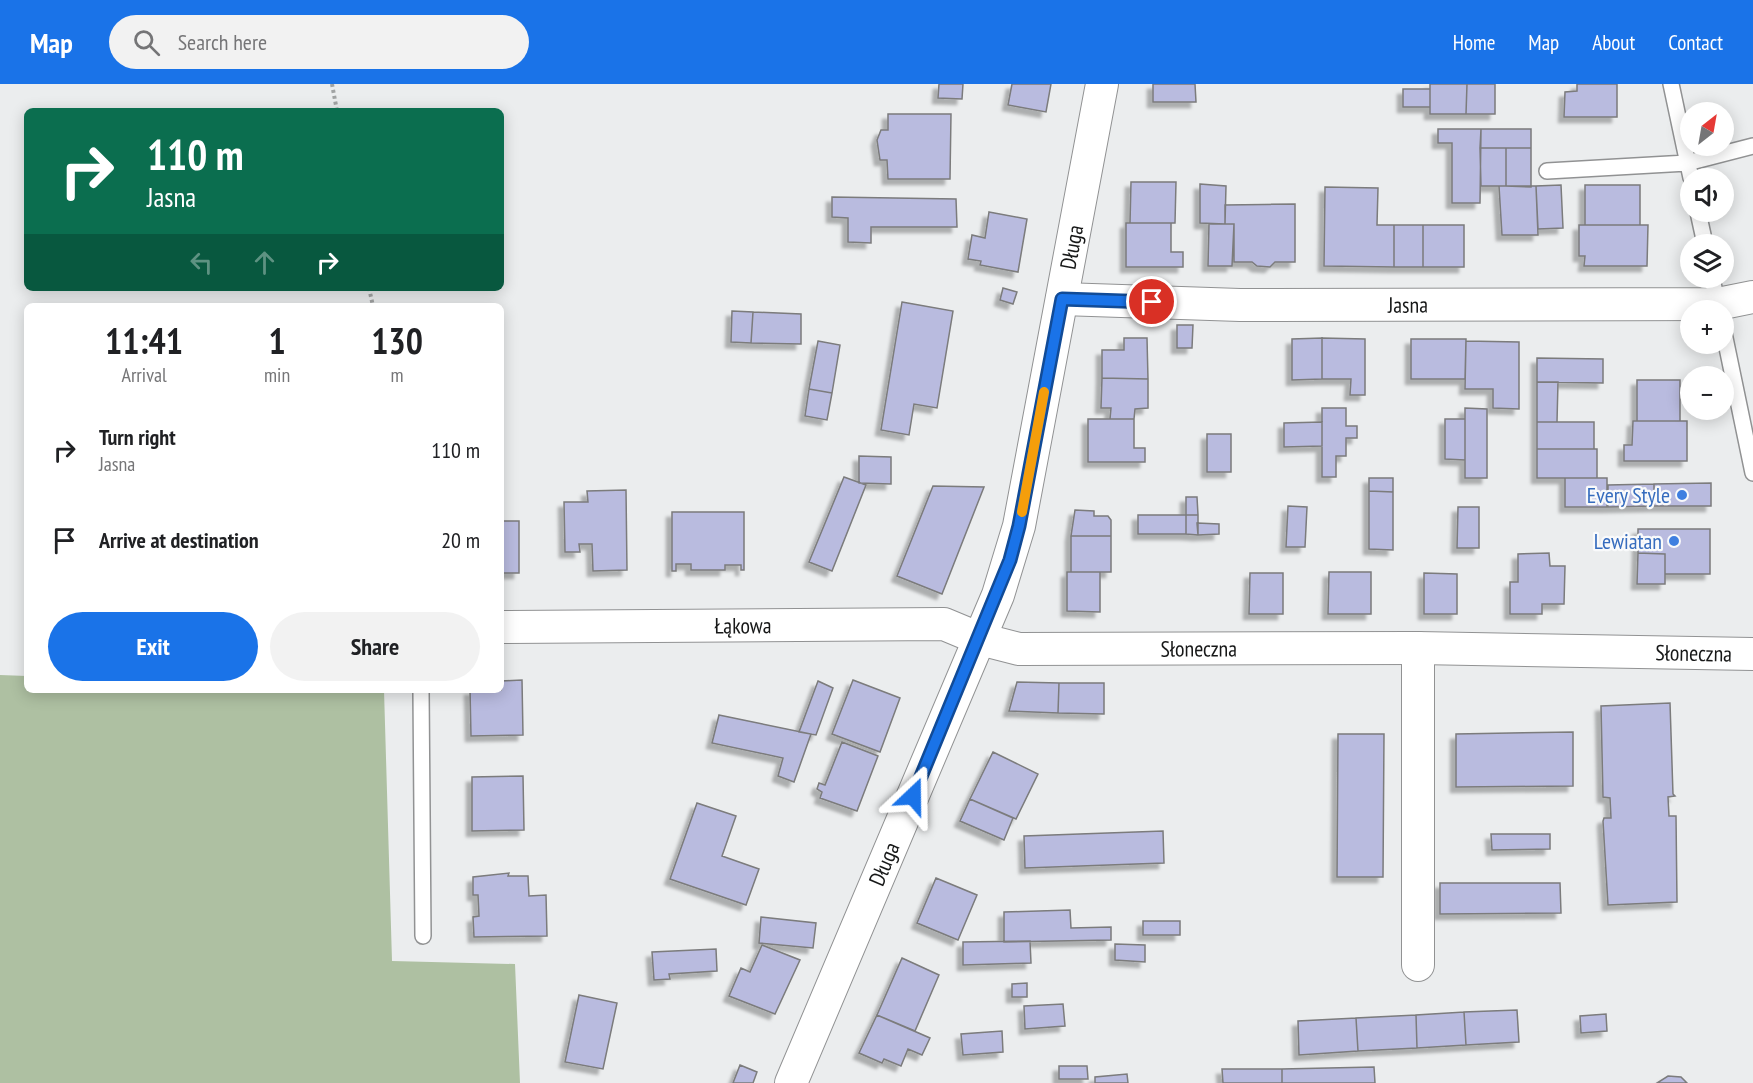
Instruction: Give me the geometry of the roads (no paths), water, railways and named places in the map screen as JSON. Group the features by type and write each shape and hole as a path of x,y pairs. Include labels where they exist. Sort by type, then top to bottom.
{"street":[{"name":"Długa","path":"791,1083 1001,586 1019,526 1102,84"},
{"name":"Jasna","path":"1734,302 1753,297"},
{"name":"Jasna","path":"1062,299 1240,305 1680,306"},
{"name":"Łąkowa","path":"504,627 944,624 980,639"},
{"name":"Słoneczna","path":"980,639 1019,649 1418,648 1753,654"},
{"path":"1418,648 1418,965"}],"lane":[{"path":"1671,84 1688,168"},
{"path":"1546,171 1687,163 1753,146"},
{"path":"1728,354 1753,473"},
{"path":"421,693 423,936"}],"place":[{"name":"Every Style","path":"1682,495"},
{"name":"Lewiatan","path":"1674,541"}]}
